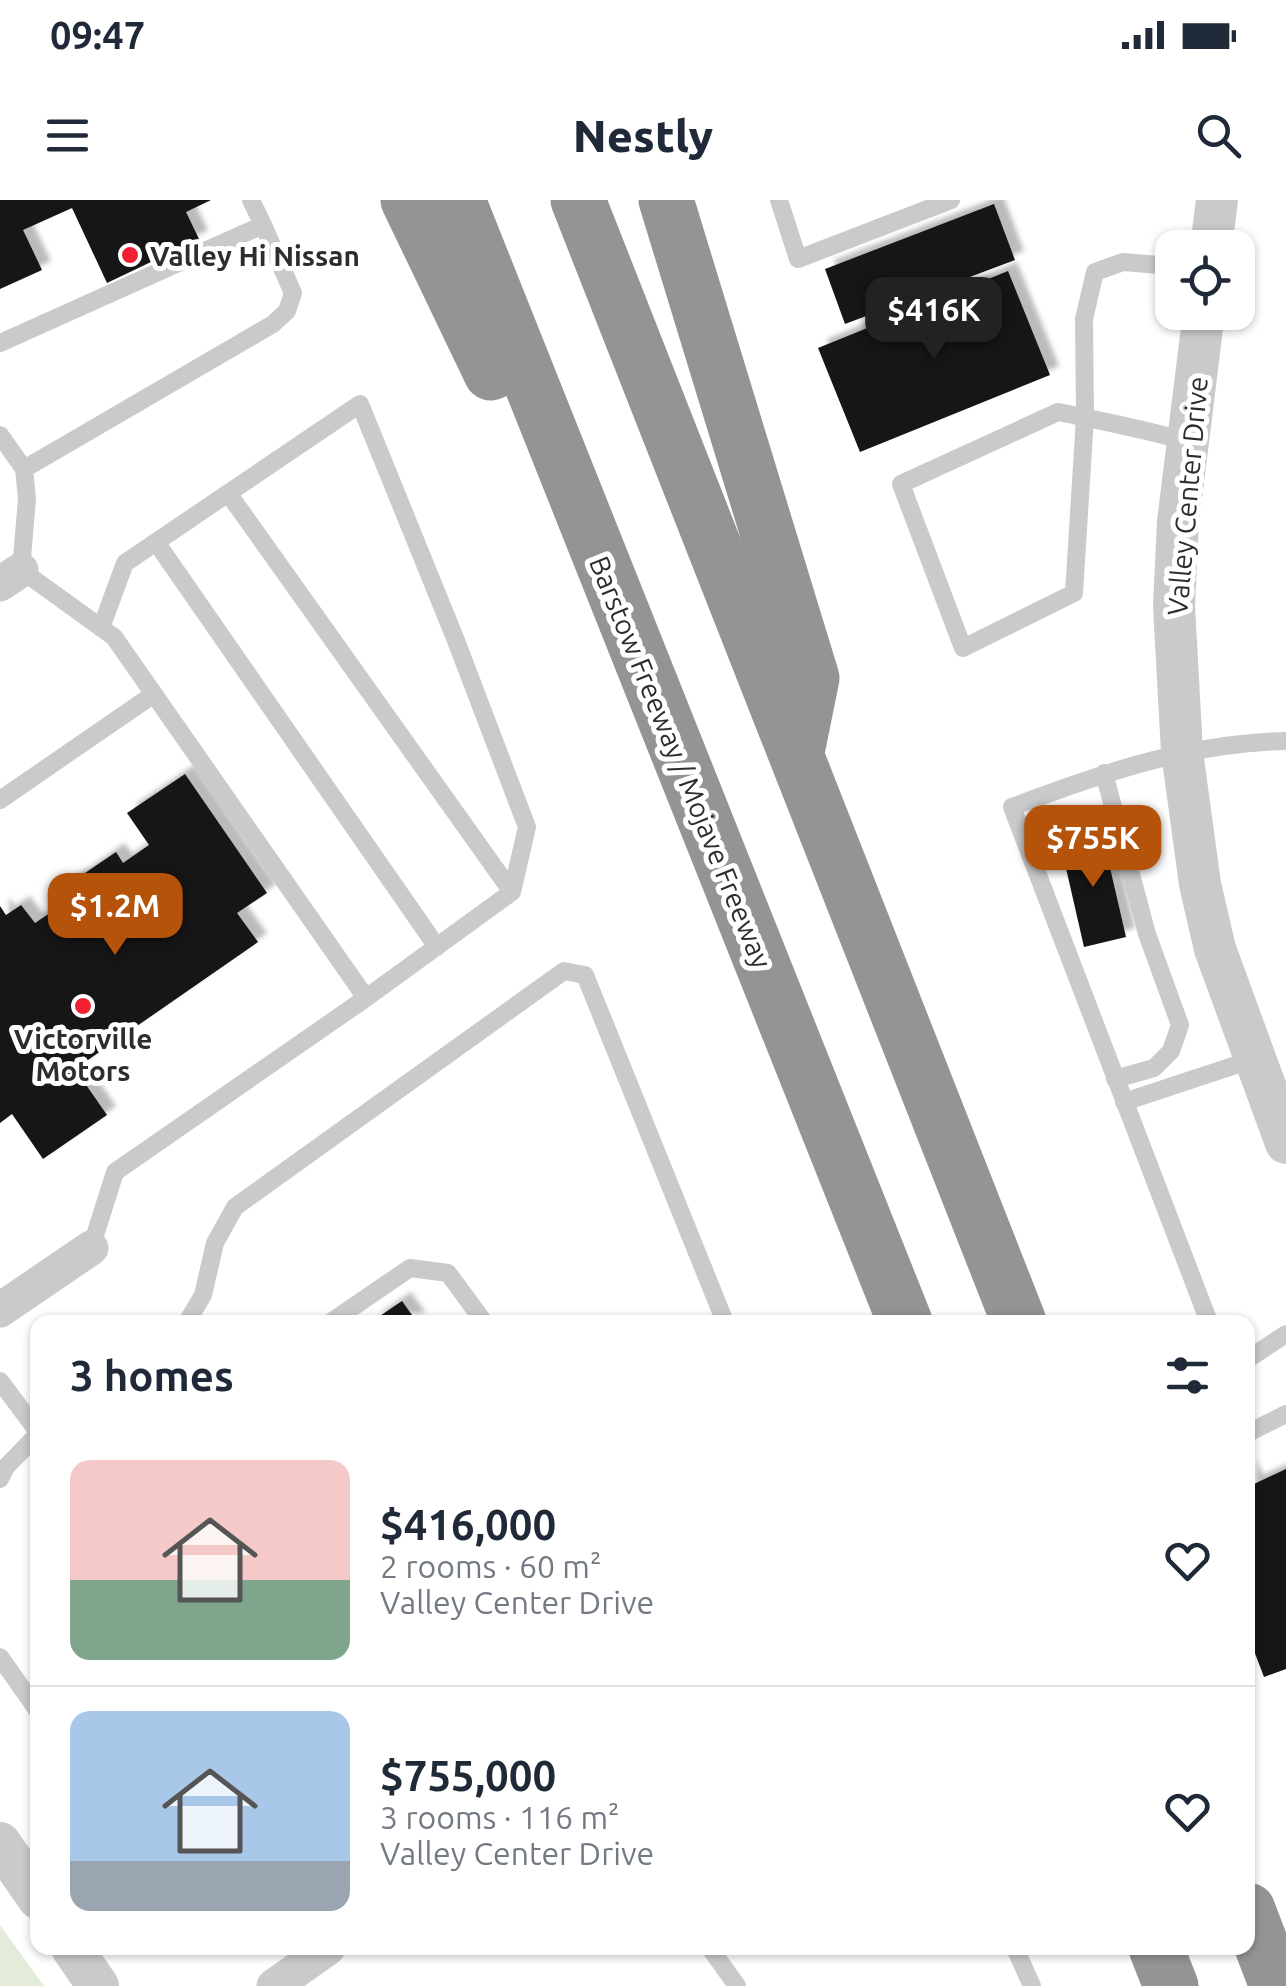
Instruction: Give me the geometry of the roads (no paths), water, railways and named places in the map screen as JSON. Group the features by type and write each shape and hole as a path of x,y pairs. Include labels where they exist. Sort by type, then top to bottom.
{"highway":[{"path":"408,200 692,791"},
{"name":"Barstow Freeway / Mojave Freeway","path":"458,200 902,1315"},
{"path":"578,200 1016,1315"},
{"path":"666,200 812,678 797,752"},
{"path":"1255,1928 1277,1986"},
{"path":"1159,1955 1171,1986"}],"street":[{"path":"1214,230 1217,200"},
{"name":"Valley Center Drive","path":"1202,330 1178,522 1174,606 1182,752 1200,884 1215,949 1286,1143"},
{"path":"3,1302 90,1248"},
{"path":"0,1843 30,1886"},
{"path":"77,1955 98,1986"},
{"path":"274,1986 318,1955"}],"lane":[{"path":"24,469 273,324 287,311 292,293 252,200"},
{"path":"779,200 798,259 951,200"},
{"path":"0,343 263,225"},
{"path":"1155,265 1124,262 1095,272 1084,319 1085,418 1074,593 963,648 901,484 1058,412 1085,418 1136,427 1189,442"},
{"path":"90,1248 115,1172 512,892 527,827 360,404 125,563 101,628"},
{"path":"0,435 24,469 27,500 10,577 114,637 366,998"},
{"path":"228,493 512,892"},
{"path":"156,542 437,947"},
{"path":"0,800 154,694"},
{"path":"1206,1315 1012,808 1104,773 1182,752 1241,742 1286,742"},
{"path":"1104,773 1147,934 1180,1024 1171,1052 1154,1068 1115,1079"},
{"path":"192,1315 203,1295 214,1243 235,1207 564,972 585,975 722,1315"},
{"path":"1124,1102 1254,1059"},
{"path":"341,1315 410,1268 448,1272 479,1315"},
{"path":"1255,1354 1286,1334"},
{"path":"0,1381 30,1422"},
{"path":"1255,1430 1286,1414"},
{"path":"0,1479 30,1442"},
{"path":"0,1656 30,1699"},
{"path":"715,1955 738,1986"},
{"path":"1018,1955 1032,1986"}],"place":[{"name":"Valley Hi Nissan","path":"130,255"},
{"name":"Victorville Motors","path":"83,1006"}]}
